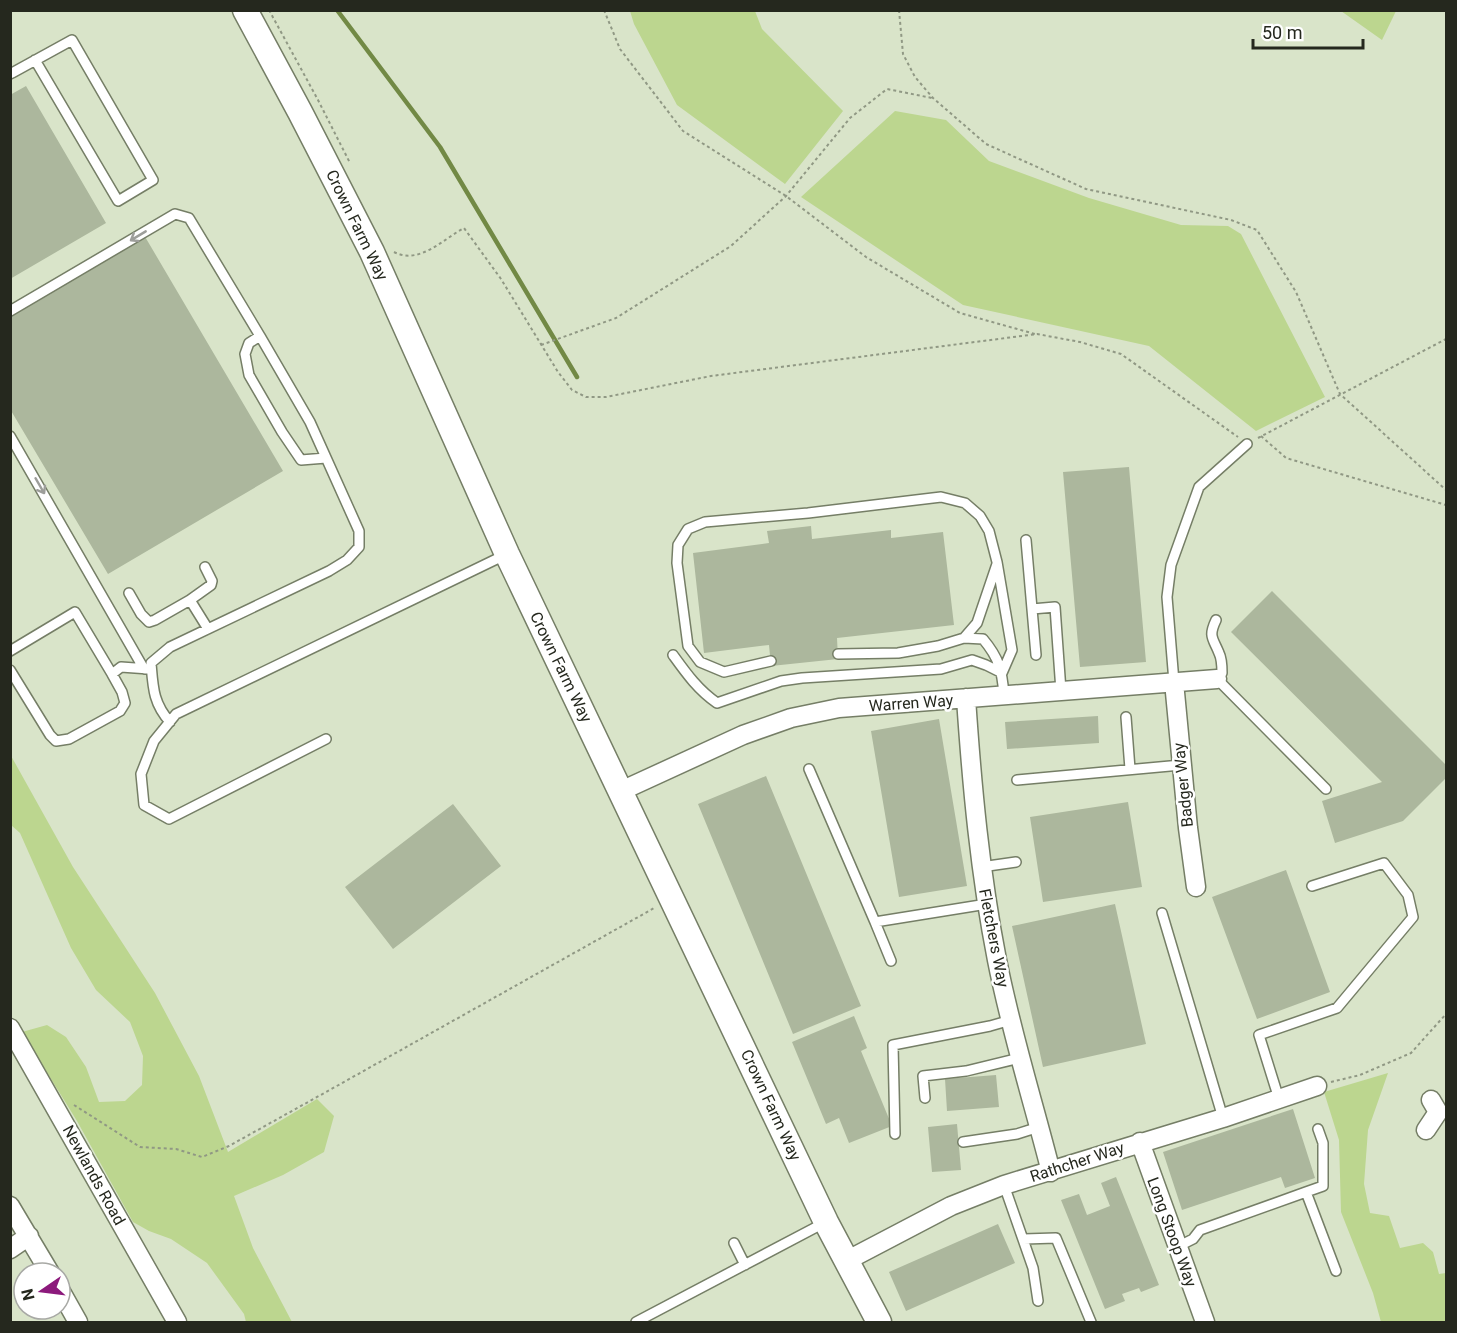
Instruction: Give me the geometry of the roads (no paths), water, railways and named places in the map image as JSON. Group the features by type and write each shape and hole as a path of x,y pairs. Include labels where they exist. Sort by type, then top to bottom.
{"street":[{"name":"Crown Farm Way","path":"245,10 372,252 507,554 826,1222 879,1323"},
{"name":"Warren Way","path":"621,791 743,735 790,718 839,708 1217,678"},
{"name":"Badger Way","path":"1174,682 1181,765 1196,887"},
{"name":"Fletchers Way","path":"966,698 981,867 997,962 1051,1172"},
{"name":"Newlands Road","path":"10,1028 177,1323"},
{"name":"Rathcher Way","path":"846,1261 951,1206 1004,1185 1223,1118 1317,1086"},
{"path":"1425,1130 1438,1107"},
{"name":"Long Stoop Way","path":"1140,1142 1205,1323"},
{"path":"10,1206 43,1261"},
{"path":"10,1249 29,1236"}],"lane":[{"path":"11,72 72,40 153,180 118,201 35,60"},
{"path":"10,311 175,214 189,218 310,422 358,531 359,548 347,560 329,571 170,647 151,663 148,669"},
{"path":"260,336 249,343 245,354 249,375 282,432 302,460 326,458"},
{"path":"10,436 148,669 159,709 170,722"},
{"path":"1174,682 1167,597 1171,565 1199,487 1247,444"},
{"path":"771,662 724,672 700,662 688,646 677,563 678,545 688,529 705,522 808,513 940,497 965,503 980,516 989,531 997,562 1012,650 1002,674"},
{"path":"1026,540 1036,655"},
{"path":"326,739 169,819 144,805 141,774 154,741 177,714 507,554"},
{"path":"964,638 977,623 997,562"},
{"path":"129,593 141,614 149,622 190,600 211,585 212,581 205,567"},
{"path":"190,600 208,629"},
{"path":"1032,609 1055,608 1061,691"},
{"path":"10,651 75,612 122,692 125,704 120,711 69,739 56,741 10,670"},
{"path":"1216,620 1211,630 1212,643 1218,651 1222,673 1217,678 1326,789"},
{"path":"838,654 898,653 939,646 964,638 983,639 995,653 1002,674 1004,695"},
{"path":"673,655 687,675 706,696 717,704 781,681 941,669 972,660 1002,674"},
{"path":"112,674 121,667 148,669"},
{"path":"1126,717 1130,770"},
{"path":"1017,780 1181,765"},
{"path":"809,769 891,961"},
{"path":"981,867 1016,862"},
{"path":"1279,1099 1259,1035 1337,1008 1413,917 1408,895 1384,863 1312,885"},
{"path":"875,922 987,904"},
{"path":"1162,913 1223,1118"},
{"path":"895,1134 893,1045 1011,1020"},
{"path":"925,1098 923,1076 966,1071 1020,1058"},
{"path":"963,1142 1017,1134 1039,1126"},
{"path":"1177,1247 1192,1239 1200,1230 1323,1186 1323,1143 1318,1129"},
{"path":"1004,1185 1033,1268 1038,1301"},
{"path":"1306,1192 1336,1271"},
{"path":"636,1323 826,1222"},
{"path":"1024,1239 1056,1238 1091,1323"},
{"path":"734,1243 745,1265"}],"waterway":[{"path":"337,10 440,147 577,377"}]}
